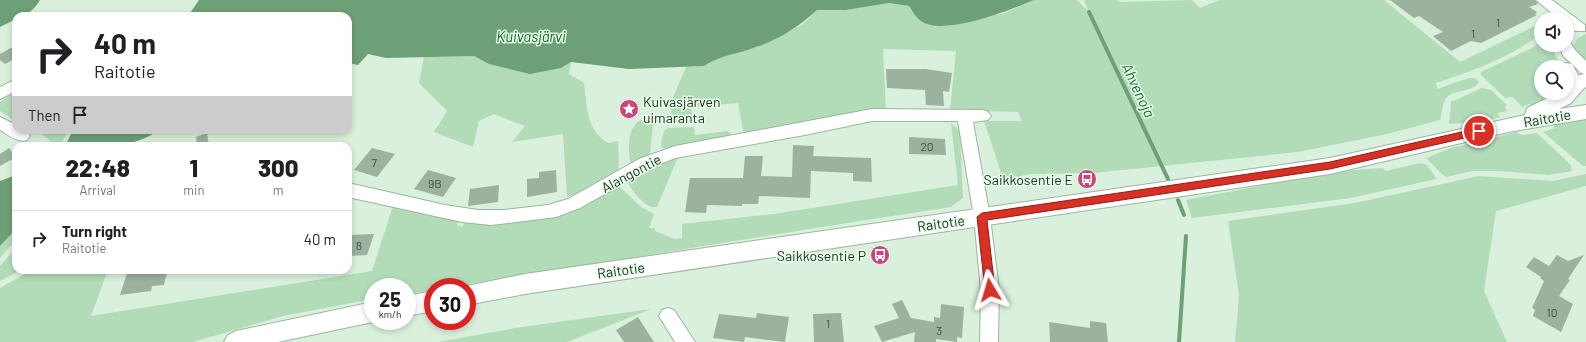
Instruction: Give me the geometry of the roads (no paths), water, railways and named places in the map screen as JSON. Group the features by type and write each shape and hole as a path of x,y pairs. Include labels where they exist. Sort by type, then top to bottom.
{"main road":[{"path":"1580,80 1576,98 1586,108"},
{"name":"Raitotie","path":"1508,125 1544,109 1564,98 1580,80"},
{"name":"Raitotie","path":"476,293 533,283 1330,166 1508,125 1586,112"},
{"path":"236,342 271,337 364,314"}],"street":[{"path":"1543,0 1583,28 1574,32"},
{"path":"1568,52 1580,80"},
{"path":"0,94 12,86"},
{"name":"Alangontie","path":"352,191 376,194 434,210 479,218 524,214 558,209 619,180 650,160 676,152 770,136 872,115 965,118 983,116"},
{"path":"965,118 982,217 990,290 990,342"},
{"path":"0,123 12,130"},
{"path":"668,316 686,342"}],"water":[{"path":"0,0 40,0 36,6 28,12 12,12 12,21 0,27"},
{"name":"Kuivasjärvi","path":"199,0 1034,0 1010,10 977,20 945,26 931,25 919,20 909,6 889,3 846,10 817,10 796,27 772,41 716,59 704,66 629,69 571,62 561,68 530,74 489,64 474,56 386,58 368,54 358,65 352,64 352,12 191,12"},
{"path":"71,134 152,134 133,142 67,142"},
{"path":"12,176 12,233 0,246 0,181"}],"waterway":[{"name":"Ahvenoja","path":"1089,12 1168,179"},
{"name":"Ahvenoja","path":"1178,200 1184,215"},
{"name":"Ahvenoja","path":"1179,342 1186,236"}],"place":[{"name":"Kuivasjärven uimaranta","path":"629,109"},
{"name":"Saikkosentie E","path":"1087,179"},
{"name":"Saikkosentie P","path":"880,255"}]}
